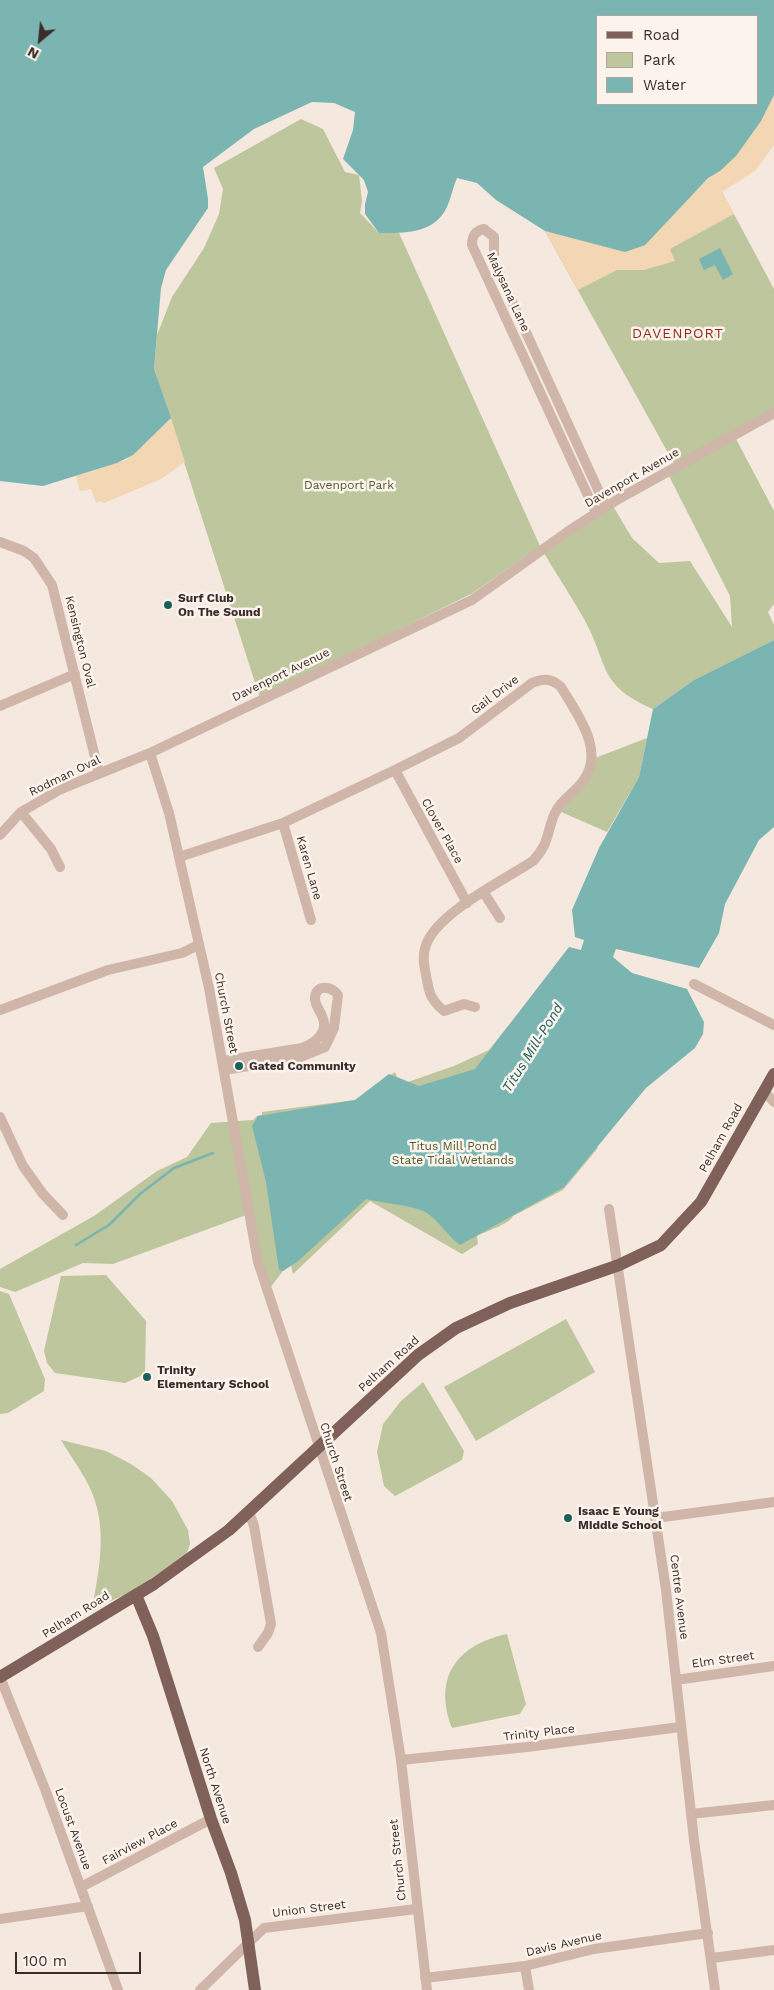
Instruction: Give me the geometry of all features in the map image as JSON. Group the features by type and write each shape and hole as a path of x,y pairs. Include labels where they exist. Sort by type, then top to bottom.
{"main road":[{"name":"Pelham Road","path":"0,1677 136,1595 188,1561 249,1512 418,1355 456,1328 510,1303 618,1265 661,1244 688,1218 716,1176 774,1074"},
{"name":"North Avenue","path":"136,1595 168,1683 210,1820 231,1873 245,1920 255,1990"}],"street":[{"name":"Malysana Lane","path":"596,513 472,245 472,238 478,231 484,229 494,237 496,243 494,260 497,269 606,507"},
{"name":"Davenport Avenue","path":"150,753 472,600 596,513 774,413"},
{"name":"Kensington Oval","path":"0,542 24,551 34,558 52,586 99,773"},
{"path":"0,706 75,674"},
{"name":"Gail Drive","path":"179,857 284,822 395,770 459,738 532,683 540,679 548,679 561,687 592,746 590,767 585,780 560,803 542,852 533,861 467,903 436,928 426,944 423,957 432,1002 444,1011 464,1004 475,1007"},
{"name":"Rodman Oval","path":"0,835 21,812 61,789 150,753"},
{"path":"0,1010 108,970 191,951 198,945 169,814 150,753"},
{"name":"Clover Place","path":"395,770 467,903"},
{"path":"21,812 52,849 60,867"},
{"name":"Karen Lane","path":"284,822 311,920"},
{"path":"484,893 500,918"},
{"name":"Church Street","path":"198,945 223,1065 258,1262 381,1633 401,1760 416,1909 427,1990"},
{"path":"694,984 774,1025"},
{"path":"323,987 329,988 338,996 334,1028 325,1047 298,1058 223,1065 313,1044 324,1028 323,1017 316,1004 315,996 318,990 323,987"},
{"path":"764,1091 774,1102"},
{"path":"0,1117 23,1166 43,1194 63,1215"},
{"name":"Centre Avenue","path":"609,1209 656,1518 680,1727 715,1990"},
{"path":"656,1518 774,1502"},
{"path":"249,1512 254,1526 272,1624 258,1647"},
{"name":"Elm Street","path":"676,1680 774,1666"},
{"name":"Locust Avenue","path":"0,1677 81,1887 118,1990"},
{"name":"Trinity Place","path":"401,1760 526,1747 680,1727"},
{"path":"691,1814 774,1805"},
{"name":"Fairview Place","path":"81,1887 210,1820"},
{"path":"0,1919 88,1906"},
{"name":"Union Street","path":"200,1990 264,1928 416,1909"},
{"name":"Davis Avenue","path":"425,1978 525,1966 594,1948 708,1933"},
{"path":"712,1958 774,1950"},
{"path":"525,1966 529,1990"}],"green space":[{"name":"Davenport Park","path":"301,119 323,129 345,172 359,175 362,201 360,213 379,233 399,233 540,546 471,594 260,698 154,369 157,335 172,297 204,248 219,214 223,189 214,168"},
{"path":"713,175 774,289 774,416 735,437 774,511 774,604 768,612 774,625 774,640 694,680 653,709 635,700 613,682 584,619 540,546 610,501 632,538 659,563 690,561 732,627 730,596 668,474 677,469 545,231 625,252"},
{"path":"647,738 639,777 607,832 559,811 595,758"},
{"name":"Titus Mill Pond State Tidal Wetlands","path":"508,1026 598,1148 563,1190 513,1216 503,1225 477,1236 478,1244 462,1254 370,1201 293,1274 291,1265 283,1271 266,1293 249,1214 113,1264 83,1263 15,1292 0,1287 0,1269 94,1216 157,1171 187,1157 211,1123 253,1120 257,1116 262,1115 262,1112 355,1100 395,1072 397,1077 408,1082 454,1066 489,1050"},
{"path":"106,1275 146,1321 145,1374 125,1383 55,1373 47,1363 44,1351 61,1276"},
{"path":"0,1291 9,1294 45,1379 44,1391 8,1413 0,1414"},
{"path":"566,1319 595,1372 476,1441 444,1387"},
{"path":"423,1382 464,1451 462,1460 395,1496 384,1486 377,1452 383,1424 401,1401"},
{"path":"61,1440 106,1451 131,1464 151,1478 172,1501 188,1530 190,1544 186,1555 129,1593 106,1603 91,1613 99,1565 101,1533 99,1517 89,1486"},
{"path":"507,1634 526,1704 520,1714 452,1728 445,1694 453,1666 462,1655 474,1646"}],"sand":[{"path":"774,95 774,145 756,170 722,192 734,214 670,249 675,261 644,270 617,270 578,290 545,231 625,252 645,245 708,178 728,163 737,153 762,118"},
{"path":"171,418 185,462 161,479 104,503 100,501 96,503 91,489 80,491 76,476 126,460"}],"water":[{"path":"0,0 774,0 774,95 761,121 736,156 720,171 708,178 645,245 625,252 545,231 496,200 477,183 457,178 447,207 435,222 427,227 409,232 379,233 365,214 368,192 364,180 343,159 353,130 355,112 334,103 312,102 254,129 203,167 208,208 166,270 161,288 154,369 171,418 133,455 117,463 43,486 0,481"},
{"path":"720,248 733,274 723,280 715,265 704,270 699,259"},
{"name":"Titus Mill-Pond","path":"774,640 774,827 759,840 725,904 719,933 699,968 616,949 613,957 632,973 687,989 704,1022 703,1034 695,1048 646,1088 564,1187 460,1245 425,1212 366,1199 297,1262 283,1271 279,1270 266,1182 252,1126 258,1116 355,1100 389,1074 419,1086 475,1069 569,947 581,950 584,940 575,937 572,910 599,848 639,777 653,709 694,680"}],"waterway":[{"path":"76,1245 109,1225 140,1194 174,1168 213,1153"}],"place":[{"name":"Surf Club On The Sound","path":"168,605"},
{"name":"Gated Community","path":"239,1066"},
{"name":"Trinity Elementary School","path":"147,1377"},
{"name":"Isaac E Young Middle School","path":"568,1518"}],"district":[{"name":"DAVENPORT","path":"678,334"}]}
